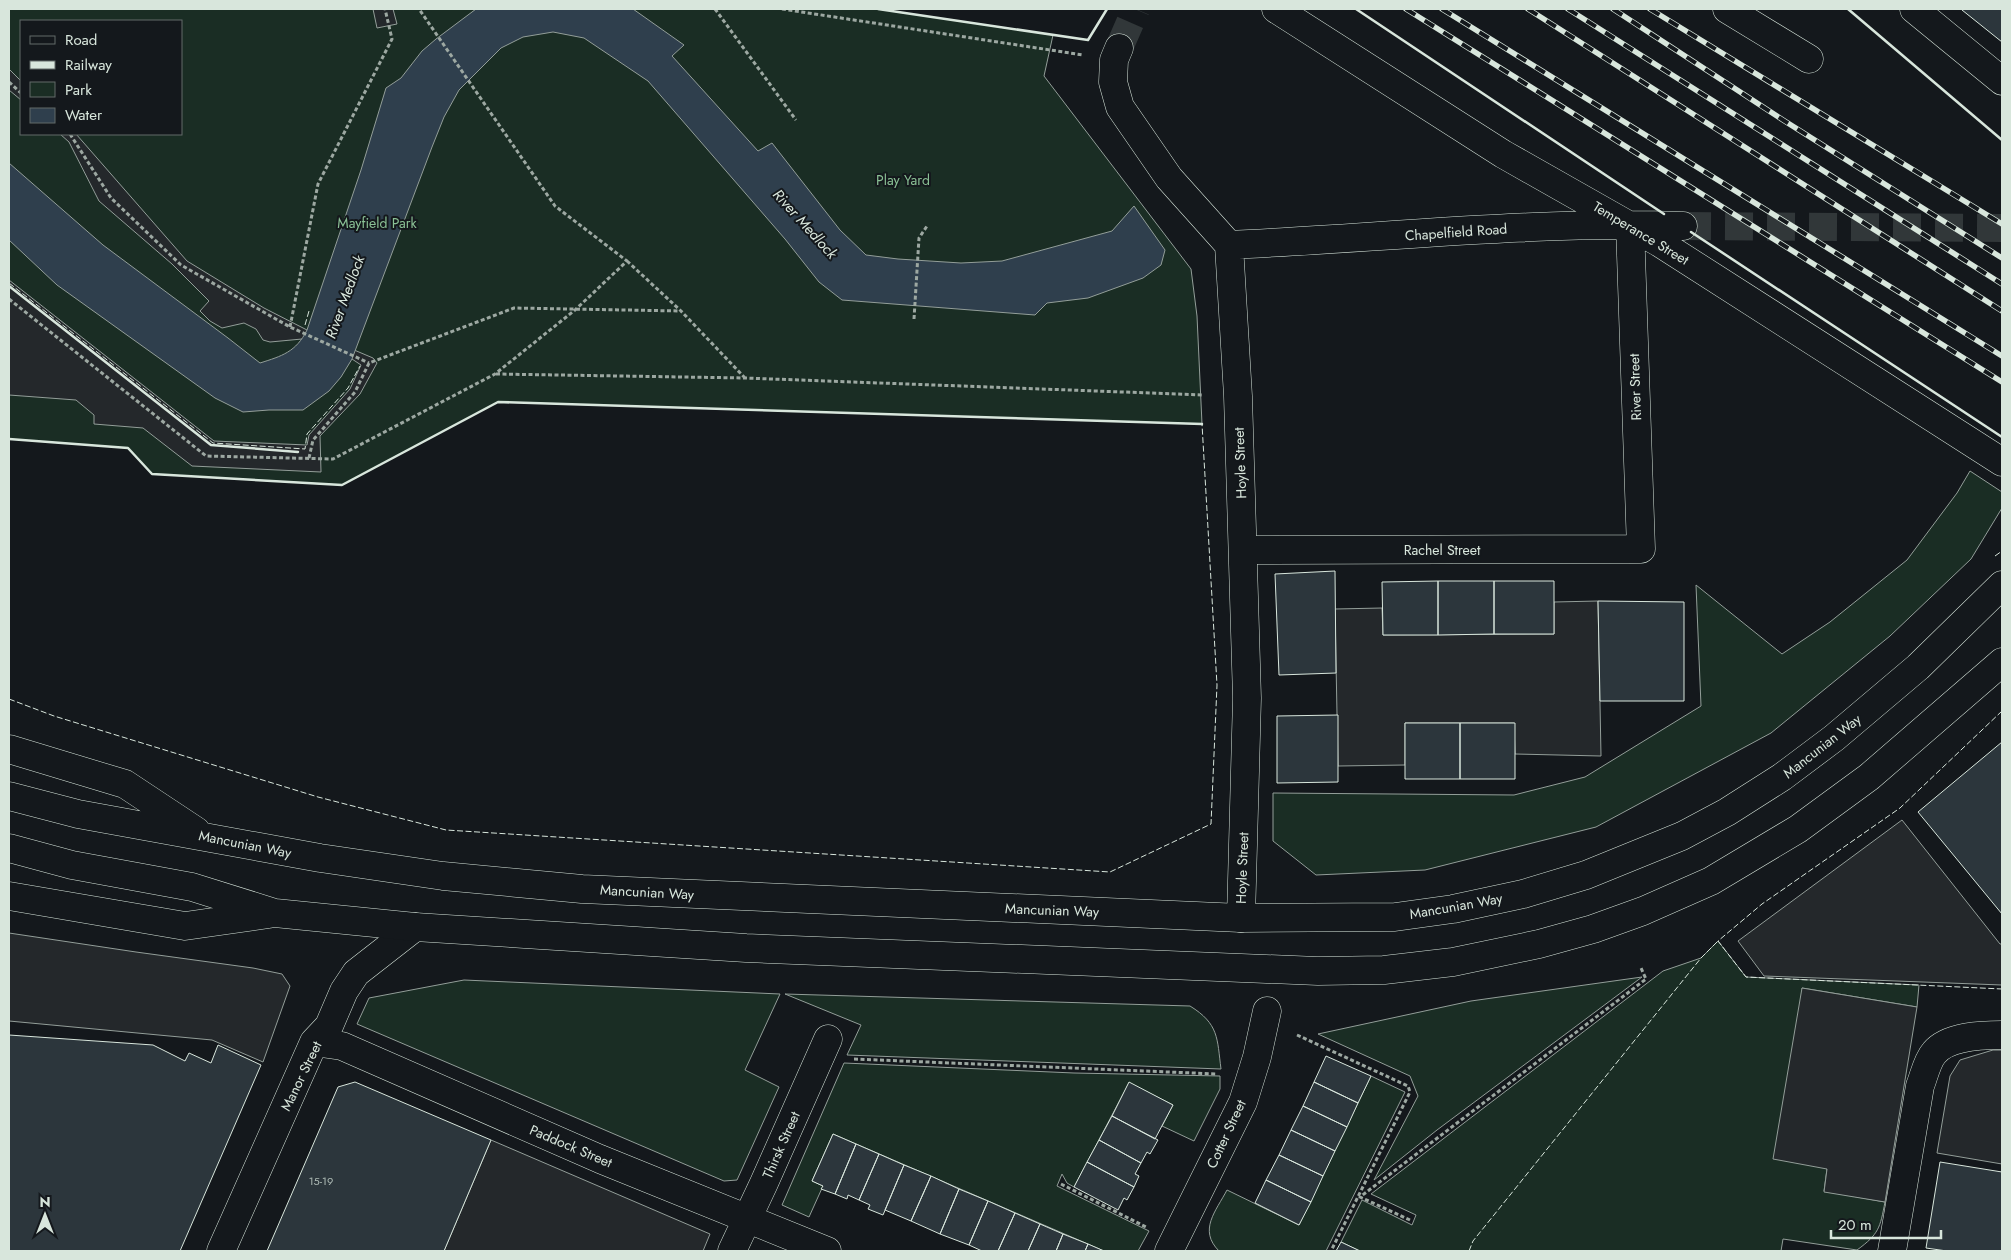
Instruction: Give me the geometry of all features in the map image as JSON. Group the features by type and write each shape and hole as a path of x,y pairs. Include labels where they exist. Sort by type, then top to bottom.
{"main road":[{"name":"Temperance Street","path":"1276,9 1503,154 1630,225 2002,462"},
{"path":"1727,9 1809,59"},
{"path":"1914,9 2000,77"},
{"path":"1116,54 1113,82 1120,107 1169,178 1229,245"},
{"name":"River Street","path":"1630,225 1641,549"},
{"name":"Chapelfield Road","path":"1229,245 1545,226 1683,226"},
{"name":"Hoyle Street","path":"1229,245 1238,396 1247,698 1241,918"},
{"name":"Rachel Street","path":"1243,550 1641,549"},
{"name":"Mancunian Way","path":"9,796 78,814 320,858 443,876 582,889 1241,918 1395,917 1453,909 1523,894 1586,876 1674,840 1727,812 1782,777 1834,738 1918,667 2002,585"},
{"path":"9,848 72,864 192,887 275,913 415,927 568,938 755,948 1318,971 1384,970 1453,962 1539,944 1593,929 1643,911 1711,881 1798,829 1869,777 2002,662"},
{"path":"9,749 125,784 206,837"},
{"path":"9,896 185,926 275,913"},
{"name":"Manor Street","path":"221,1251 314,1042 329,1026 344,991 356,973 415,927"},
{"name":"Cotter Street","path":"1162,1241 1243,1102 1257,1057 1266,1011"},
{"path":"1892,1251 1920,1086 1934,1052 1946,1044 1976,1036 2002,1035"},
{"name":"Thirsk Street","path":"732,1251 828,1038"},
{"name":"Paddock Street","path":"314,1042 342,1046 600,1159 827,1251"}],"path":[{"path":"290,327 318,184 392,39 385,9"},
{"path":"419,9 555,206 627,261 681,311 745,378"},
{"path":"715,9 796,120"},
{"path":"782,9 1116,54"},
{"path":"9,82 20,92"},
{"path":"71,135 111,198 182,265 290,327 369,363"},
{"path":"914,319 919,238 927,226"},
{"path":"9,299 206,456 333,459 496,374 575,310 627,261"},
{"path":"309,458 313,440 355,392 369,363 514,308 681,311"},
{"path":"496,374 745,378 1238,396"},
{"path":"1360,1197 1646,979 1641,968"},
{"path":"1297,1036 1408,1086 1410,1092 1360,1197 1331,1251"},
{"path":"851,1059 1218,1074"},
{"path":"1062,1184 1162,1241"},
{"path":"1360,1197 1410,1220"}],"green space":[{"name":"Mayfield Park","path":"9,9 878,9 1053,35 1044,76 1191,269 1197,316 1202,424 498,402 342,485 152,474 128,448 9,439"},
{"path":"1970,471 2002,492 2002,508 1971,559 1890,636 1771,733 1596,827 1425,870 1316,875 1273,841 1273,793 1514,795 1585,777 1701,706 1696,585 1782,654 1830,622 1907,560 1957,493"},
{"path":"1718,941 1746,977 1919,985 1917,1007 1802,988 1827,1169 1824,1191 1885,1202 1882,1218 1877,1230 1857,1250 1783,1239 1781,1251 1360,1251 1341,1242 1362,1200 1412,1225 1416,1215 1371,1194 1663,971 1701,958"},
{"path":"1642,977 1437,1130 1374,1180 1418,1096 1410,1076 1318,1034 1471,1001"},
{"path":"464,980 780,994 745,1070 779,1087 737,1180 724,1181 357,1024 369,998"},
{"path":"785,994 1190,1006 1207,1019 1215,1033 1221,1069 847,1055 861,1025"},
{"path":"844,1063 1074,1073 1220,1076 1220,1089 1194,1141 1162,1126 1173,1105 1129,1083 1074,1187 1067,1183 1062,1174 1057,1186 1149,1231 1138,1251 1104,1251 833,1134 812,1181 823,1186 809,1217 782,1205"},
{"path":"1371,1076 1405,1092 1326,1251 1219,1251 1213,1243 1209,1228 1214,1213 1227,1190 1299,1225"}],"shaded area":[{"path":"373,9 393,9 397,24 377,28"},
{"path":"9,69 20,80 20,99 9,90"},
{"path":"61,135 77,135 187,261 264,308 307,330 373,358 377,363 360,394 320,436 321,472 192,466 143,428 94,424 94,415 76,400 9,395 9,280 214,441 307,445 309,435 350,389 361,365 352,359 302,339 270,342 263,340 256,329 244,323 222,328 210,321 200,311 209,301 172,264 99,201 69,142"},
{"path":"1598,601 1601,756 1515,754 1514,723 1405,723 1405,765 1338,766 1335,609 1382,608 1383,635 1554,634 1554,602"},
{"path":"1902,820 2000,944 2002,944 2002,985 1764,976 1738,941"},
{"path":"9,933 253,968 282,974 290,986 263,1062 212,1040 9,1021"},
{"path":"1802,988 1917,1007 1885,1202 1824,1192 1827,1169 1773,1159"},
{"path":"1993,1050 2002,1050 2002,1164 1937,1153 1950,1076 1960,1060"},
{"path":"491,1140 710,1234 703,1251 444,1251"}],"water":[{"name":"River Medlock","path":"476,9 633,9 684,45 672,56 758,151 772,143 840,230 866,255 961,263 1002,261 1112,231 1134,206 1165,250 1161,265 1143,278 1088,298 1047,303 1035,315 842,300 819,282 785,239 648,81 584,38 553,32 523,37 501,48 459,90 444,117 432,147 352,359 341,377 329,391 303,410 243,412 215,398 57,285 9,240 9,163 103,245 260,363 282,355 298,343 307,330 361,170 386,88 401,78 422,51"}],"building":[{"path":"2002,9 2002,42 1962,10"},
{"path":"1335,571 1336,673 1279,675 1275,574"},
{"path":"1438,581 1438,635 1383,635 1382,582"},
{"path":"1438,581 1494,581 1494,634 1438,635"},
{"path":"1494,581 1554,581 1554,634 1494,634"},
{"path":"1598,601 1684,602 1684,701 1600,701"},
{"path":"1338,715 1338,782 1277,783 1277,716"},
{"path":"1405,723 1460,723 1460,779 1405,779"},
{"path":"1460,723 1515,723 1515,779 1460,779"},
{"path":"2002,742 2002,914 1918,812"},
{"path":"9,1035 153,1045 185,1061 189,1053 211,1063 218,1045 261,1065 180,1251 9,1251"},
{"path":"1326,1056 1371,1076 1358,1103 1314,1082"},
{"path":"355,1082 491,1140 444,1251 267,1251 338,1087"},
{"path":"1129,1082 1173,1105 1155,1139 1112,1116"},
{"path":"1314,1082 1358,1103 1347,1127 1303,1106"},
{"path":"1303,1106 1347,1127 1335,1151 1291,1130"},
{"path":"1112,1116 1158,1140 1150,1154 1147,1152 1141,1163 1099,1140"},
{"path":"1291,1130 1335,1151 1323,1176 1279,1155"},
{"path":"833,1134 856,1144 835,1194 821,1189 823,1186 812,1181"},
{"path":"1099,1140 1141,1163 1135,1174 1139,1176 1134,1187 1087,1162"},
{"path":"856,1144 879,1154 859,1200 848,1195 847,1199 835,1194"},
{"path":"879,1154 904,1165 883,1215 868,1209 870,1205 859,1200"},
{"path":"1279,1155 1323,1176 1311,1202 1266,1180"},
{"path":"1087,1162 1134,1187 1127,1200 1124,1198 1118,1210 1074,1187"},
{"path":"1940,1162 2002,1172 2002,1251 1947,1251 1926,1248"},
{"path":"904,1165 931,1176 911,1221 885,1210"},
{"path":"931,1176 959,1189 940,1234 911,1221"},
{"path":"1266,1180 1311,1202 1299,1225 1255,1203"},
{"path":"959,1189 988,1201 969,1245 940,1234"},
{"path":"988,1201 1015,1213 998,1251 982,1251 969,1245"},
{"path":"1015,1213 1040,1224 1028,1251 998,1251"},
{"path":"1040,1224 1063,1234 1056,1251 1028,1251"},
{"path":"1063,1234 1088,1244 1085,1251 1056,1251"},
{"path":"1341,1242 1360,1251 1336,1251"},
{"path":"1088,1244 1104,1251 1085,1251"}],"tunnel":[{"path":"1119,48 1136,9"},
{"path":"1683,226 2002,228"}],"railway":[{"path":"1406,9 2002,382"},
{"path":"1442,9 2002,356"},
{"path":"1528,9 2002,311"},
{"path":"1568,9 2002,284"},
{"path":"1613,9 1783,120 2002,258"},
{"path":"1650,9 2002,224"}],"fence":[{"path":"9,283 213,443 305,449 307,434 348,388 360,366"},
{"path":"305,325 309,311"},
{"path":"9,699 54,716 318,797 446,830 1110,872 1211,824 1217,685 1202,424"},
{"path":"1995,556 2002,551"},
{"path":"2002,711 1900,808 1762,904 1718,941 1746,977 2002,989"},
{"path":"1469,1251 1473,1241 1701,958 1718,941"}],"wall":[{"path":"878,9 1088,40 1107,9"},
{"path":"1356,9 1664,214"},
{"path":"1848,9 2002,140"},
{"path":"1691,232 2002,437"},
{"path":"9,286 211,445 298,452"},
{"path":"9,439 128,448 152,474 342,485 498,402 1202,424"}],"park label":[{"name":"Play Yard","path":"903,180"}]}
